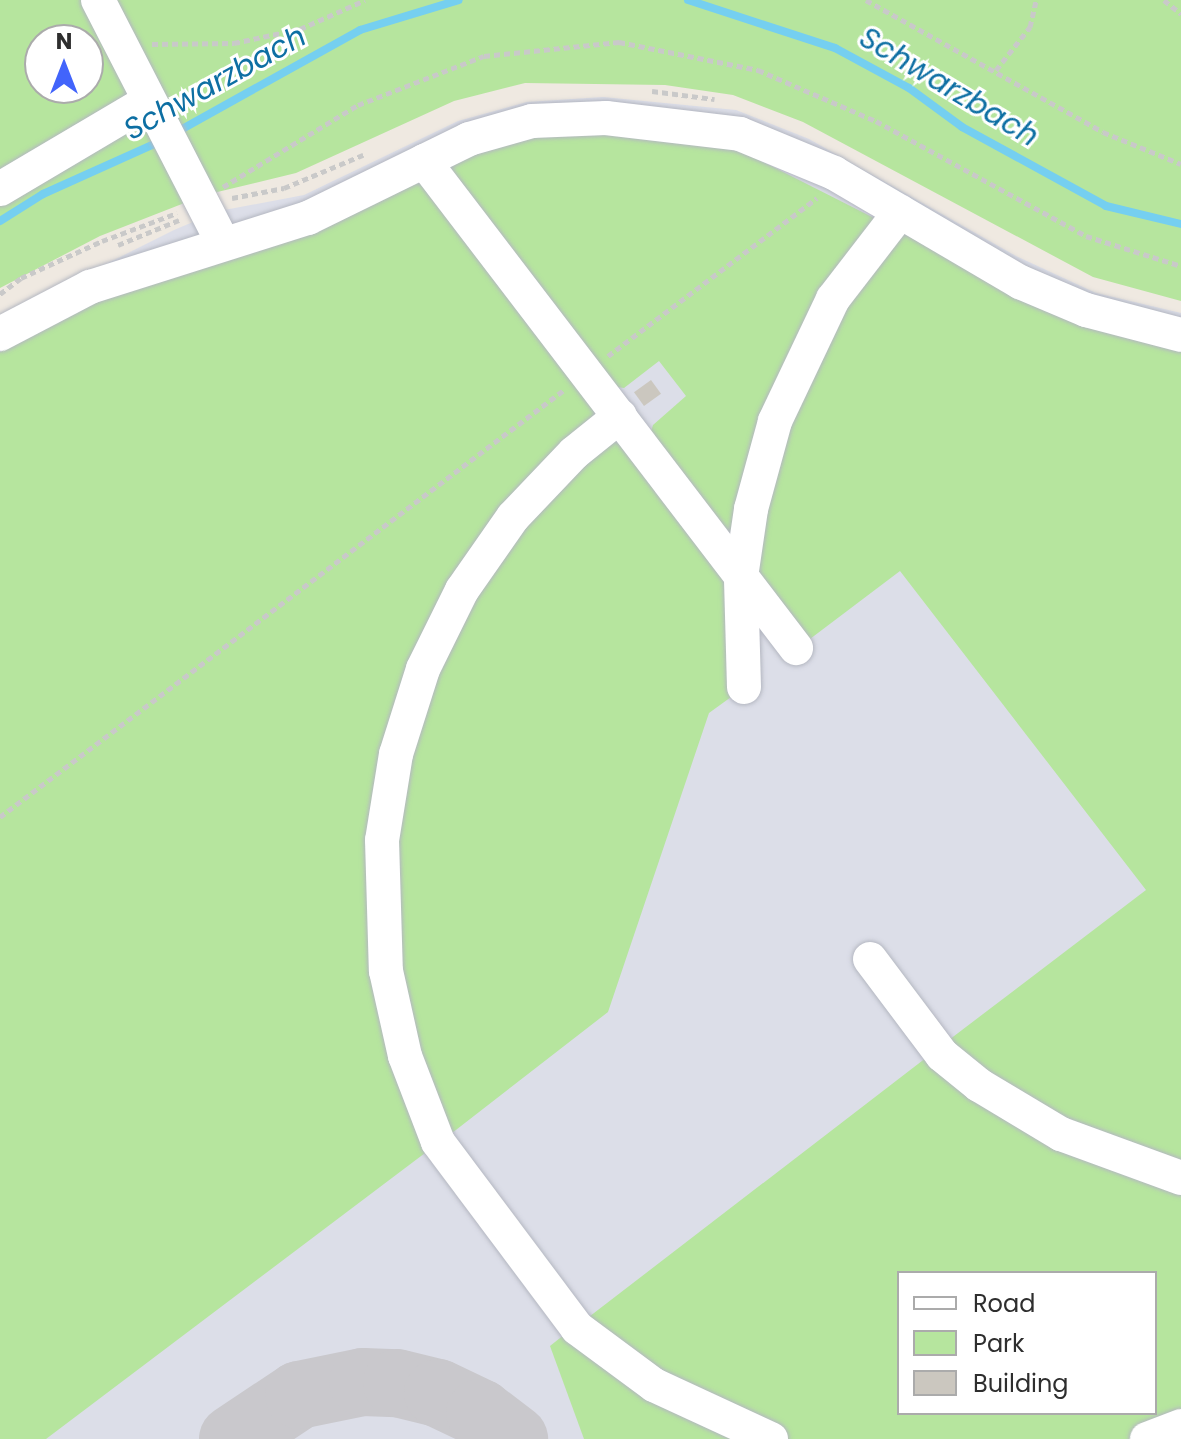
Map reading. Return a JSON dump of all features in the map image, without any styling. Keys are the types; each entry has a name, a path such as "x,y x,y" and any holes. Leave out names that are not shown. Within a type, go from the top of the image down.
{"lane":[{"path":"98,0 150,109 223,243"},
{"path":"0,189 150,109"},
{"path":"0,334 90,287 308,218 469,139 532,121 673,122 740,134 834,173 1020,282 1086,310 1181,335"},
{"path":"424,161 796,648"},
{"path":"744,687 741,577 761,464 791,379 833,299 900,212"},
{"path":"620,416 574,453 513,517 462,590 423,669 396,754 382,840 386,971 405,1056 438,1142 577,1328 654,1385 771,1439"},
{"path":"870,959 942,1055 979,1085 1061,1134 1181,1178"},
{"path":"1147,1439 1181,1426"}],"path":[{"path":"124,52 169,40 234,43 300,29 365,0"},
{"path":"866,0 1103,132 1181,164"},
{"path":"996,70 1030,27 1036,0"},
{"path":"1164,0 1181,14"},
{"path":"648,91 726,101"},
{"path":"0,294 21,278 195,194 284,188 379,148"},
{"path":"0,817 827,190"}],"shaded area":[{"path":"603,97 736,110 809,139 1016,256 1096,293 1181,313 1181,1439 0,1439 0,317 174,230 219,211 304,195 458,121 527,102"}],"green space":[{"path":"0,0 85,0 96,24 24,24 24,104 104,104 104,40 136,108 0,188"},
{"path":"108,0 1181,0 1181,301 1093,277 803,122 733,95 665,85 525,83 454,101 296,173 209,194"},
{"path":"138,109 187,202 100,236 0,288 0,190"},
{"path":"605,130 740,150 884,223 847,269 737,555 649,437 653,425 686,396 659,361 624,388 610,386 451,178 451,164 491,149 532,138"},
{"path":"413,181 433,188 606,420 480,551 377,834 433,1147 46,1439 0,1439 0,352 91,298"},
{"path":"894,228 981,277 1181,349 1181,1174 1142,1165 941,1046 1146,890 900,571 806,642 747,567 792,384"},
{"path":"614,430 735,586 738,692 709,713 608,1012 443,1140 391,982 396,772 486,558"},
{"path":"931,1054 1181,1183 1181,1421 1129,1439 784,1439 759,1431 581,1323"},
{"path":"570,1330 751,1439 584,1439 550,1346"}],"building":[{"path":"651,380 661,394 644,406 634,392"}],"waterway":[{"name":"Schwarzbach","path":"175,133 360,30 459,0"},
{"name":"Schwarzbach","path":"688,0 835,48 909,88 962,127 1106,206 1181,224"},
{"name":"Schwarzbach","path":"0,221 43,194 163,140"}],"taxiway":[{"path":"233,1439 299,1395 363,1382 397,1383 438,1393 480,1413 514,1439"}]}
